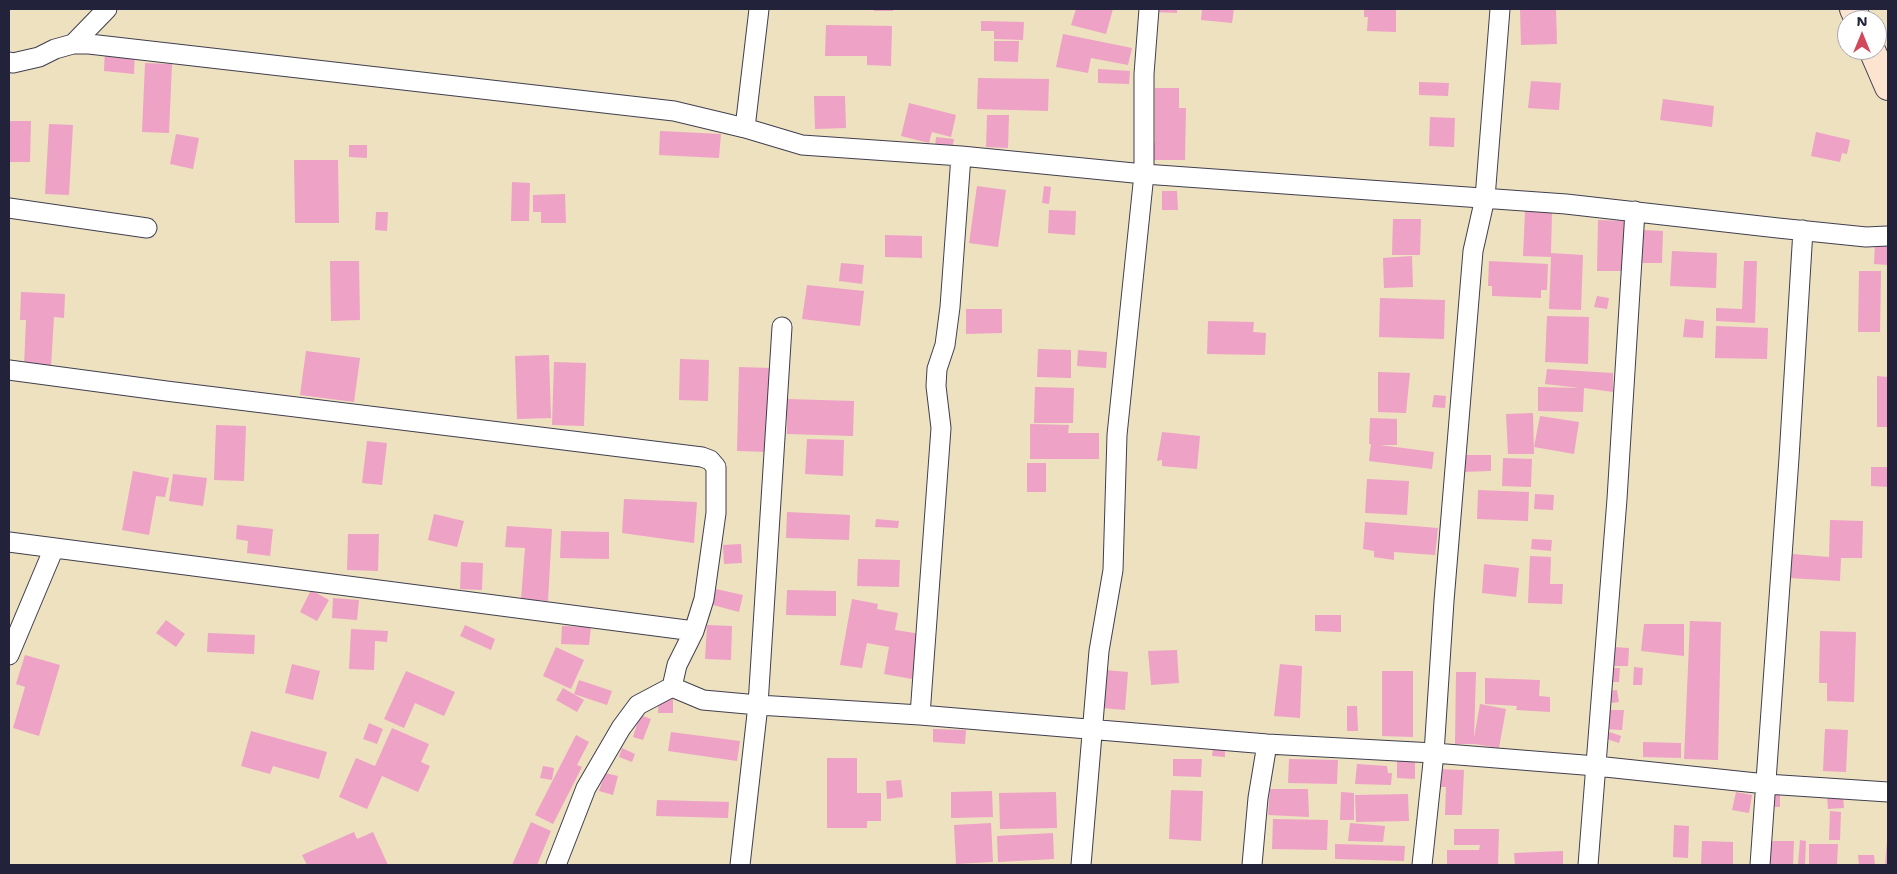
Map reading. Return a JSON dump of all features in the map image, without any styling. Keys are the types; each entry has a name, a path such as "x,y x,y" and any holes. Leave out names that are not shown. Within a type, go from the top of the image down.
{"street":[{"path":"73,44 107,9"},
{"path":"745,128 759,9"},
{"path":"1081,865 1094,729 1099,652 1113,570 1117,435 1144,174 1144,74 1148,9"},
{"path":"1422,865 1434,753 1444,592 1473,251 1485,198 1500,9"},
{"path":"10,64 39,57 55,49 73,44 89,44 674,111 745,128 802,145 961,156 1144,174 1566,204 1802,230 1866,236 1888,236"},
{"path":"920,715 941,428 936,369 945,344 950,307 961,156"},
{"path":"9,208 147,228"},
{"path":"1588,865 1617,499 1635,211"},
{"path":"1760,865 1802,230"},
{"path":"740,865 758,705 782,327"},
{"path":"9,370 702,457 710,460 716,467 716,513 704,599 694,631 677,665 672,687 638,705 621,728 586,788 556,865"},
{"path":"9,542 694,631"},
{"path":"9,655 54,548"},
{"path":"672,687 703,700 758,705 920,715 1267,744 1434,753 1596,766 1766,784 1888,792"},
{"path":"1252,865 1258,798 1267,744"}],"building":[{"path":"874,9 893,9 893,11 874,11"},
{"path":"1076,9 1113,9 1106,34 1071,25"},
{"path":"1153,9 1177,9 1177,13 1153,12"},
{"path":"1202,9 1234,9 1232,23 1201,20"},
{"path":"1364,9 1396,9 1396,32 1367,31 1368,17 1364,17"},
{"path":"1520,9 1556,9 1557,44 1521,45"},
{"path":"981,21 1024,22 1023,40 994,39 994,31 981,31"},
{"path":"826,25 892,26 891,66 867,65 867,56 825,56"},
{"path":"1063,34 1132,48 1128,65 1091,58 1088,73 1056,67"},
{"path":"994,41 1019,41 1018,62 994,61"},
{"path":"105,49 135,51 134,74 104,71"},
{"path":"145,63 172,64 169,133 142,132"},
{"path":"1098,69 1130,71 1129,84 1098,83"},
{"path":"978,78 1049,79 1048,111 977,109"},
{"path":"1531,81 1561,83 1559,110 1528,108"},
{"path":"1419,82 1449,83 1448,96 1419,95"},
{"path":"1155,88 1179,88 1179,108 1186,108 1185,160 1144,160 1144,143 1155,143"},
{"path":"814,96 845,96 846,128 815,129"},
{"path":"1663,99 1714,106 1712,127 1660,120"},
{"path":"909,103 956,115 951,137 932,132 929,143 901,136"},
{"path":"987,115 1009,115 1008,148 986,147"},
{"path":"1430,117 1455,118 1454,147 1429,146"},
{"path":"9,121 31,121 30,162 9,162"},
{"path":"49,124 73,125 69,195 45,194"},
{"path":"660,131 721,134 719,158 659,155"},
{"path":"1816,132 1850,140 1847,154 1842,153 1840,162 1811,156"},
{"path":"176,134 199,138 193,169 170,164"},
{"path":"936,137 954,139 952,149 935,147"},
{"path":"349,145 367,145 367,158 349,157"},
{"path":"294,160 338,160 339,223 295,223"},
{"path":"512,182 530,183 529,221 511,221"},
{"path":"977,186 1006,190 998,247 969,243"},
{"path":"1044,186 1051,187 1049,204 1042,203"},
{"path":"1162,191 1177,191 1178,210 1162,210"},
{"path":"565,194 566,223 541,223 541,212 533,212 533,195"},
{"path":"1049,210 1076,211 1075,235 1048,233"},
{"path":"1525,211 1552,212 1551,253 1583,255 1581,310 1549,309 1551,257 1523,256"},
{"path":"376,212 388,212 387,231 375,230"},
{"path":"1393,219 1421,219 1420,255 1392,255"},
{"path":"1598,220 1626,221 1625,271 1597,271"},
{"path":"1643,230 1663,231 1662,263 1642,263"},
{"path":"885,235 922,236 922,258 885,257"},
{"path":"1875,243 1888,244 1888,265 1874,264"},
{"path":"1672,251 1717,253 1716,288 1670,286"},
{"path":"1412,256 1413,287 1384,288 1383,258"},
{"path":"330,261 359,261 360,320 331,321"},
{"path":"1489,261 1548,264 1547,290 1541,290 1541,298 1492,296 1492,286 1488,286"},
{"path":"1744,261 1757,261 1755,323 1716,321 1716,308 1742,309"},
{"path":"841,263 864,265 862,284 839,281"},
{"path":"1859,271 1881,271 1880,332 1858,332"},
{"path":"807,285 864,291 860,326 802,319"},
{"path":"21,292 65,294 64,318 54,317 51,367 24,366 26,320 20,320"},
{"path":"1597,296 1609,298 1607,309 1594,307"},
{"path":"1380,298 1445,300 1444,339 1379,337"},
{"path":"966,309 1002,309 1002,333 966,334"},
{"path":"1547,316 1589,317 1588,364 1545,362"},
{"path":"1685,319 1704,321 1703,338 1683,337"},
{"path":"1208,321 1254,322 1253,332 1266,333 1265,355 1207,354"},
{"path":"1716,326 1768,328 1767,359 1715,358"},
{"path":"1038,349 1071,350 1071,378 1037,377"},
{"path":"1078,350 1107,352 1106,368 1077,366"},
{"path":"306,351 360,358 354,402 300,395"},
{"path":"549,355 551,418 517,419 515,356"},
{"path":"680,359 709,360 708,401 679,400"},
{"path":"554,362 586,363 584,426 552,425"},
{"path":"739,367 771,368 769,452 737,451"},
{"path":"1547,369 1613,373 1613,392 1584,388 1583,412 1538,411 1538,387 1580,388 1545,384"},
{"path":"1378,372 1410,373 1406,413 1378,412"},
{"path":"1877,376 1888,377 1888,427 1877,427"},
{"path":"1035,387 1074,388 1073,423 1034,423"},
{"path":"1434,395 1446,396 1445,408 1432,407"},
{"path":"787,399 854,401 853,436 787,434"},
{"path":"1533,413 1534,454 1508,454 1506,414"},
{"path":"1540,416 1579,422 1574,454 1534,447"},
{"path":"1370,418 1397,419 1397,445 1380,445 1434,452 1432,469 1369,461 1371,444 1369,444"},
{"path":"1030,424 1069,425 1068,433 1099,433 1099,459 1030,459"},
{"path":"216,425 246,426 244,481 214,480"},
{"path":"1162,432 1200,436 1197,469 1162,466 1162,460 1157,461"},
{"path":"807,439 844,440 843,476 805,474"},
{"path":"367,441 387,443 382,485 362,483"},
{"path":"1461,455 1491,455 1491,471 1461,472"},
{"path":"1503,458 1532,459 1531,487 1502,486"},
{"path":"1027,463 1046,463 1046,492 1027,492"},
{"path":"1871,467 1888,467 1888,487 1871,486"},
{"path":"133,471 169,478 165,497 156,496 149,535 122,530"},
{"path":"173,474 207,478 203,506 169,501"},
{"path":"1367,479 1409,481 1407,515 1365,513"},
{"path":"1478,490 1529,492 1528,521 1477,519"},
{"path":"1535,494 1554,495 1553,510 1534,509"},
{"path":"624,499 697,502 694,543 622,533"},
{"path":"787,512 850,515 849,540 786,538"},
{"path":"434,514 464,521 457,547 428,540"},
{"path":"876,519 899,521 898,528 875,527"},
{"path":"1830,520 1863,521 1862,558 1841,558 1840,581 1790,578 1792,554 1829,557"},
{"path":"1365,522 1438,528 1435,555 1394,552 1394,560 1374,557 1374,551 1363,549"},
{"path":"237,525 273,529 270,556 247,553 248,541 236,539"},
{"path":"507,526 552,529 548,601 521,599 525,548 505,547"},
{"path":"561,531 609,532 609,559 560,558"},
{"path":"348,534 379,534 378,571 347,570"},
{"path":"1532,539 1552,540 1551,551 1531,549"},
{"path":"741,544 742,563 724,564 723,545"},
{"path":"1530,556 1551,557 1550,584 1563,584 1562,604 1528,603"},
{"path":"858,559 900,560 899,587 857,586"},
{"path":"461,562 483,563 482,590 460,589"},
{"path":"1484,564 1519,568 1516,597 1482,593"},
{"path":"716,589 743,595 739,612 713,605"},
{"path":"311,590 329,600 317,621 300,612"},
{"path":"787,590 836,591 836,616 786,615"},
{"path":"333,598 359,600 357,620 332,618"},
{"path":"852,599 878,604 877,609 898,613 895,630 921,634 912,679 884,674 889,647 867,643 862,668 840,665"},
{"path":"1315,615 1341,615 1341,632 1315,631"},
{"path":"166,620 185,634 176,647 156,633"},
{"path":"1690,621 1721,622 1718,760 1684,759"},
{"path":"1644,624 1684,624 1684,656 1641,651"},
{"path":"465,625 495,639 491,650 460,636"},
{"path":"707,625 732,626 731,660 705,659"},
{"path":"562,626 591,627 589,645 561,644"},
{"path":"351,629 388,631 387,642 375,641 374,670 349,669"},
{"path":"1820,631 1856,632 1854,702 1827,701 1827,683 1819,683"},
{"path":"208,633 255,635 254,654 207,652"},
{"path":"556,647 584,660 571,689 543,676"},
{"path":"1613,647 1629,648 1628,666 1612,666"},
{"path":"1177,650 1179,683 1151,685 1148,651"},
{"path":"25,655 60,665 39,736 13,728 25,687 16,684"},
{"path":"292,664 320,671 313,700 285,693"},
{"path":"1280,664 1302,666 1300,718 1274,716"},
{"path":"1634,667 1643,668 1642,685 1633,685"},
{"path":"1611,668 1620,668 1619,682 1610,682"},
{"path":"1105,670 1128,672 1125,710 1102,708"},
{"path":"406,671 455,692 444,716 415,703 404,728 384,719"},
{"path":"1382,671 1413,671 1413,737 1382,736"},
{"path":"1456,672 1476,672 1474,738 1480,704 1506,709 1499,748 1474,744 1455,744"},
{"path":"1485,678 1540,680 1539,696 1550,697 1550,712 1516,710 1517,706 1485,704"},
{"path":"579,680 612,691 607,705 574,694"},
{"path":"563,688 584,700 577,712 556,700"},
{"path":"1617,690 1619,702 1610,703 1608,691"},
{"path":"659,694 673,694 673,713 658,713"},
{"path":"1347,706 1357,706 1358,731 1347,731"},
{"path":"1606,710 1624,710 1622,730 1605,729"},
{"path":"640,715 651,719 643,740 633,737"},
{"path":"369,723 383,729 377,744 363,739"},
{"path":"392,728 429,744 421,762 430,766 418,792 382,776 367,809 339,797 356,758 375,766"},
{"path":"933,729 966,730 965,744 933,742"},
{"path":"1825,729 1848,730 1846,772 1823,771"},
{"path":"251,731 327,752 319,779 273,766 270,774 241,766"},
{"path":"671,732 740,741 737,761 668,751"},
{"path":"1610,732 1621,736 1619,743 1607,739"},
{"path":"576,735 589,742 577,765 582,767 553,824 535,815"},
{"path":"1643,742 1681,743 1681,758 1643,757"},
{"path":"622,748 635,754 632,762 619,757"},
{"path":"1213,748 1225,749 1225,757 1212,756"},
{"path":"827,758 857,758 857,793 881,793 881,821 867,821 867,828 827,828"},
{"path":"1173,759 1202,759 1201,777 1173,776"},
{"path":"1289,759 1338,760 1337,784 1288,783"},
{"path":"1397,761 1415,761 1415,779 1397,778"},
{"path":"1357,764 1387,766 1388,773 1392,773 1391,785 1355,784"},
{"path":"543,766 554,768 552,780 540,778"},
{"path":"1436,769 1464,770 1462,815 1445,815 1446,787 1435,787"},
{"path":"605,773 618,776 613,795 599,791"},
{"path":"901,780 903,797 887,799 886,781"},
{"path":"1270,789 1308,789 1309,817 1268,815"},
{"path":"1171,790 1203,791 1201,841 1169,839"},
{"path":"992,791 993,817 951,818 951,792"},
{"path":"1056,792 1057,828 1000,829 999,793"},
{"path":"1341,792 1354,793 1354,820 1340,820"},
{"path":"1736,792 1752,795 1749,813 1732,810"},
{"path":"1408,794 1409,821 1356,822 1355,795"},
{"path":"1767,794 1780,794 1780,807 1767,807"},
{"path":"1843,795 1844,808 1828,809 1827,796"},
{"path":"657,800 729,802 728,818 656,816"},
{"path":"1830,811 1841,812 1840,840 1829,840"},
{"path":"1273,819 1328,820 1327,850 1272,849"},
{"path":"531,822 551,831 537,865 512,865"},
{"path":"991,823 993,862 956,864 954,825"},
{"path":"1350,823 1385,826 1383,842 1348,841"},
{"path":"1674,825 1689,826 1688,858 1673,857"},
{"path":"1454,829 1499,829 1498,865 1447,865 1447,850 1479,850 1480,845 1454,845"},
{"path":"354,832 357,839 373,832 388,865 307,865 302,855"},
{"path":"1053,833 1054,859 998,862 997,836"},
{"path":"1800,840 1806,841 1805,865 1798,865"},
{"path":"1702,841 1733,842 1733,865 1701,865"},
{"path":"1765,841 1794,841 1793,865 1764,865"},
{"path":"1887,841 1888,865 1885,865"},
{"path":"1335,844 1405,846 1404,861 1335,859"},
{"path":"1809,844 1838,844 1837,865 1809,865"},
{"path":"1563,851 1563,865 1515,865 1514,853"},
{"path":"1858,855 1874,855 1875,865 1859,865"}]}
